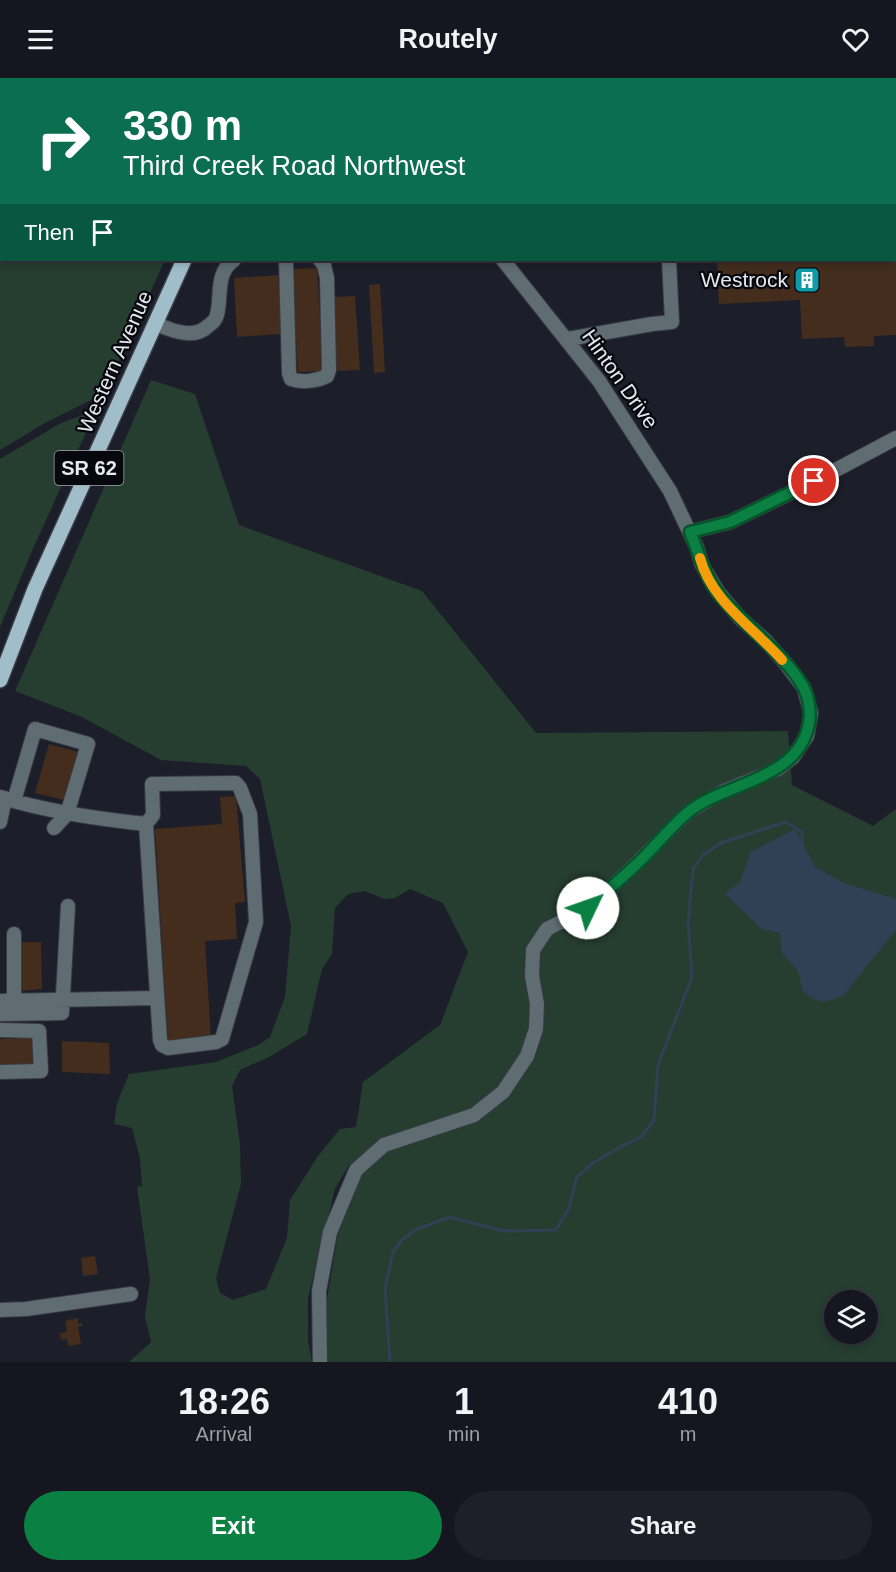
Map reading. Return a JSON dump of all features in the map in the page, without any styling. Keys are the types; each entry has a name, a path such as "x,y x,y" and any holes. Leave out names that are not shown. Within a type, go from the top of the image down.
{"main road":[{"name":"Western Avenue","path":"0,680 35,589 184,261"}],"street":[{"path":"155,323 170,330 188,333 205,329 216,318 222,272 233,261"},
{"path":"286,261 290,373 291,379 298,381 322,379 327,376 329,370 327,278 321,261"},
{"name":"Hinton Drive","path":"320,1362 319,1291 330,1232 356,1170 384,1145 474,1114 503,1092 527,1056 536,1029 537,1004 532,976 533,950 547,929 588,908 688,812 724,791 778,769 793,757 807,736 811,713 804,688 766,641 740,618 718,592 702,565 690,532 664,481 599,381 568,339 504,261"},
{"path":"568,339 672,322 669,261"},
{"path":"690,532 730,522 896,438"},
{"path":"0,822 6,799 35,729 88,744 67,814 54,828"},
{"path":"236,783 250,814 256,922 222,1039 216,1042 168,1048 162,1045 160,1040 146,824 153,814 152,784 236,783"},
{"path":"6,799 93,819 146,824"},
{"path":"7,1007 62,1013 68,906"},
{"path":"0,1072 40,1071 39,1031 7,1030 14,934"},
{"path":"62,1000 157,998"},
{"path":"0,1310 26,1309 131,1293"}],"green space":[{"path":"0,261 165,261 98,407 88,408 93,401 91,400 45,423 0,450"},
{"path":"151,380 195,394 239,525 422,591 536,733 788,731 792,785 873,826 896,809 896,1362 320,1362 318,1352 350,1163 335,1189 308,1298 308,1340 312,1362 129,1362 151,1342 145,1316 150,1279 137,1187 142,1186 140,1158 132,1128 114,1124 117,1103 129,1074 216,1062 258,1045 270,1037 285,997 291,926 260,779 246,766 161,760 82,717 15,691","holes":["410,889 443,903 468,952 440,1025 363,1082 356,1127 340,1129 318,1156 290,1200 287,1238 266,1289 233,1300 220,1293 216,1278 241,1184 240,1144 232,1086 240,1070 269,1057 307,1034 322,969 332,954 335,908 348,894 365,891 384,899 395,898"]},
{"path":"89,414 93,417 0,627 0,459 61,423"}],"water":[{"path":"795,829 815,867 844,883 896,899 896,930 843,996 824,1002 813,999 803,991 798,971 782,953 780,933 762,929 725,894 740,882 751,852"}],"building":[{"name":"Westrock","path":"717,261 896,261 896,335 874,336 874,346 845,347 844,337 802,339 800,300 719,304"},
{"path":"317,268 323,371 298,372 292,269"},
{"path":"278,275 282,334 237,337 234,278"},
{"path":"380,284 385,372 374,373 369,285"},
{"path":"355,296 360,370 337,371 333,297"},
{"path":"49,744 82,753 68,801 35,793"},
{"path":"236,796 245,902 235,903 237,939 205,941 211,1039 168,1042 155,829 222,824 220,797"},
{"path":"21,942 41,942 42,989 20,991"},
{"path":"35,1037 35,1067 0,1068 0,1039"},
{"path":"62,1041 109,1043 110,1074 62,1072"},
{"path":"95,1256 98,1274 83,1276 81,1258"},
{"path":"78,1318 78,1324 82,1323 82,1326 78,1327 81,1344 68,1346 67,1339 61,1340 60,1333 67,1332 65,1321"}],"waterway":[{"path":"390,1362 385,1288 393,1252 403,1239 417,1229 450,1217 504,1231 556,1230 569,1208 577,1177 593,1163 641,1137 654,1120 658,1065 692,977 688,923 693,869 703,855 721,843 785,822 802,832 802,845"}],"slow traffic":[{"path":"700,558 718,592 782,660"}],"place":[{"name":"Westrock","path":"807,280"}],"route":[{"path":"588,908 688,812 724,791 778,769 793,757 807,736 811,713 804,688 766,641 740,618 718,592 702,565 690,532 730,522 814,481"}]}
